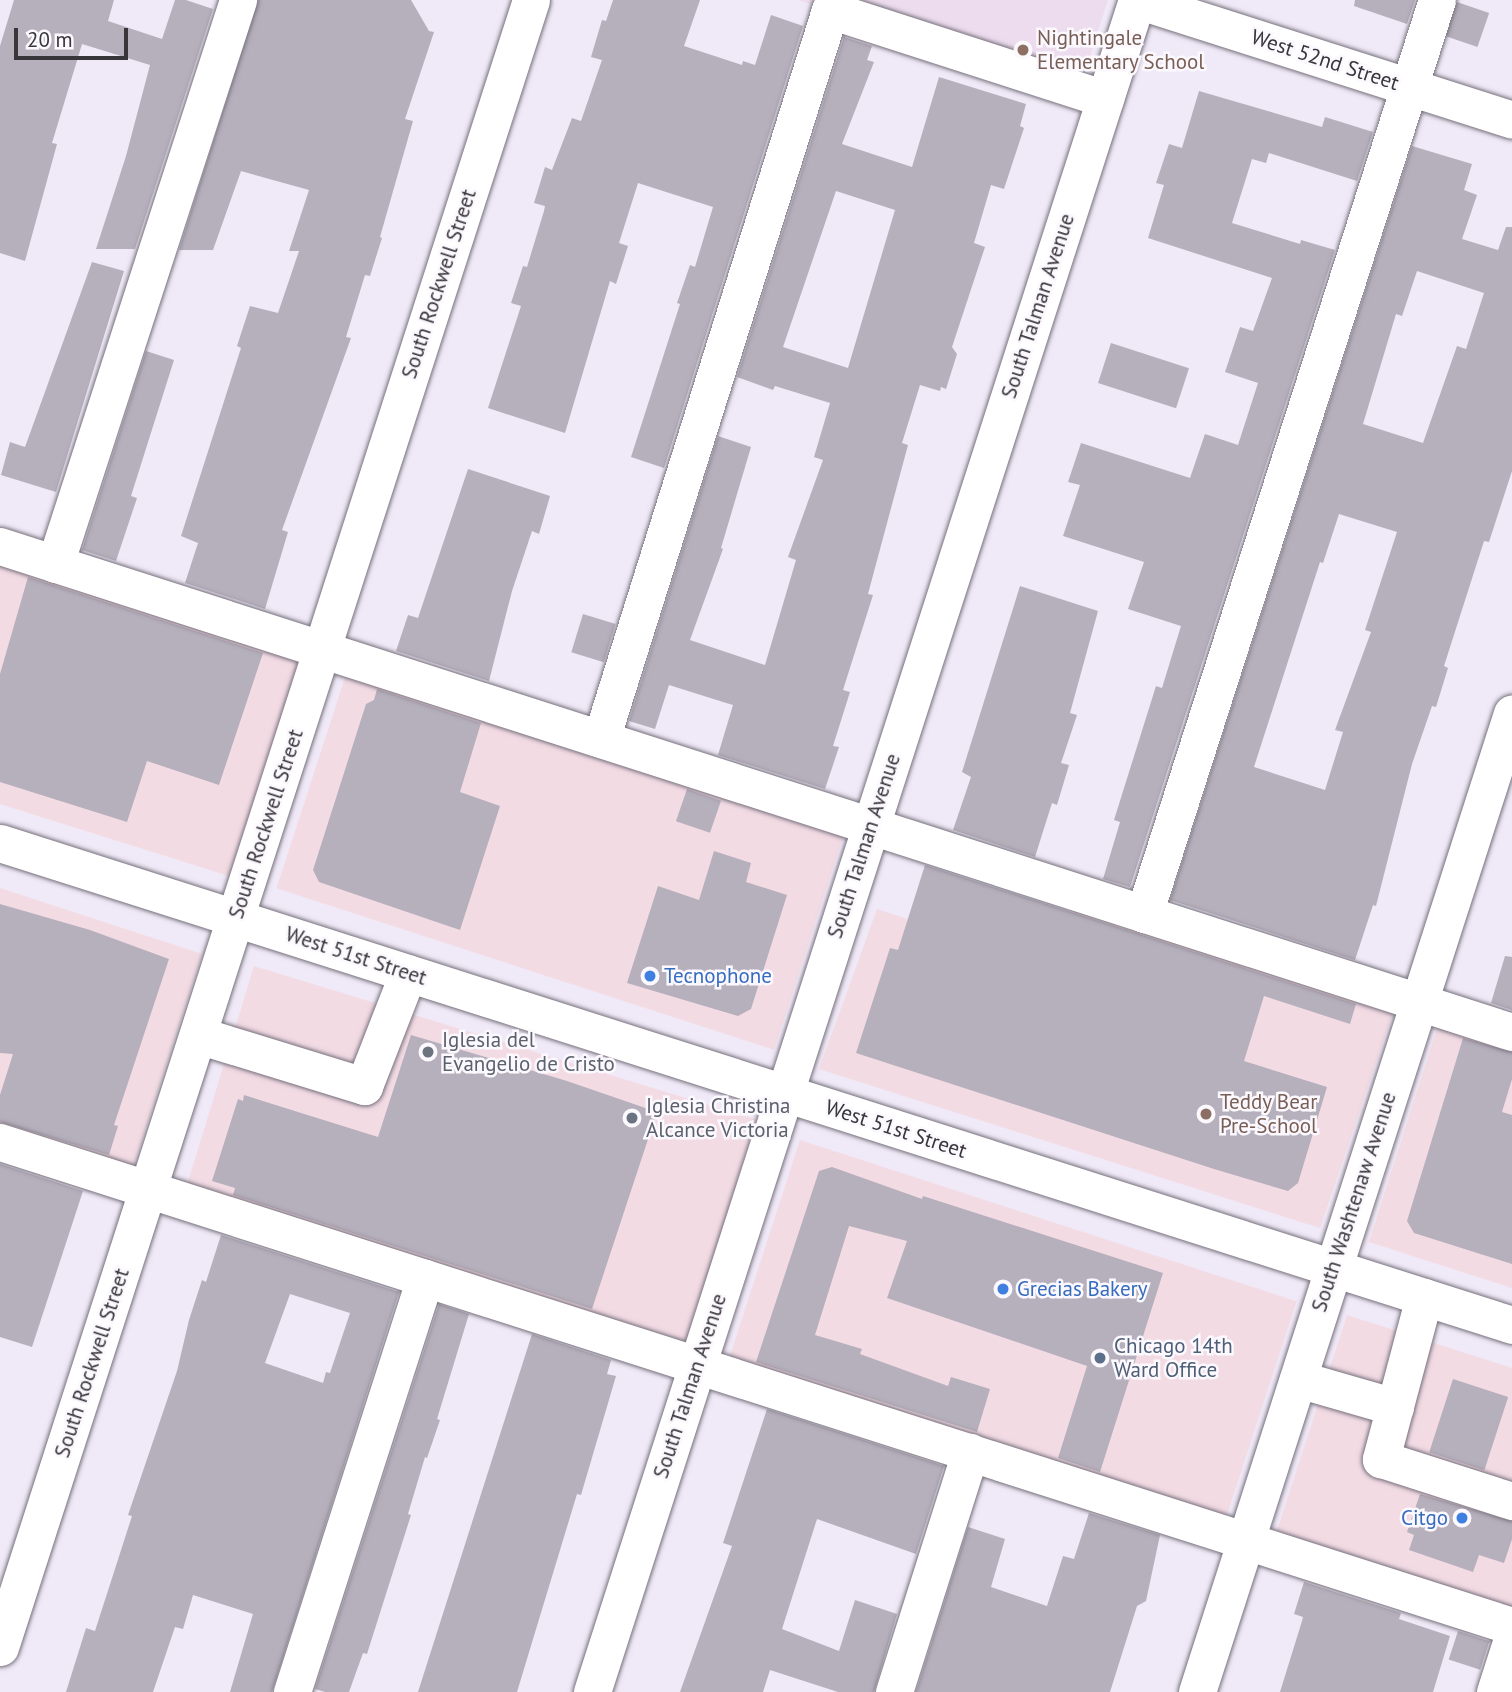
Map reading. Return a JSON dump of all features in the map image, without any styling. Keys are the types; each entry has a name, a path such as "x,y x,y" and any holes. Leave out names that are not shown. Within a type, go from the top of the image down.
{"street":[{"path":"55,564 238,0"},
{"name":"South Rockwell Street","path":"0,1647 531,0"},
{"name":"West 52nd Street","path":"1137,0 1512,120"},
{"name":"South Talman Avenue","path":"592,1692 1137,0"},
{"path":"1144,914 1437,0"},
{"path":"601,739 830,10 1105,99"},
{"path":"0,546 1512,1032"},
{"name":"South Washtenaw Avenue","path":"1197,1692 1512,713"},
{"name":"West 51st Street","path":"0,843 1512,1325"},
{"path":"198,1035 365,1086 408,973"},
{"path":"0,1142 1512,1626"},
{"path":"292,1692 425,1278"},
{"path":"1424,1297 1381,1459 1512,1501"},
{"path":"1298,1379 1395,1407"},
{"path":"894,1692 970,1452"},
{"path":"1495,1692 1512,1639"}],"shaded area":[{"name":"Nightingale Elementary School","path":"798,0 1108,0 1079,90"},
{"path":"0,546 305,644 229,876 0,804"},
{"path":"351,659 848,821 774,1050 277,888"},
{"path":"0,888 202,954 128,1183 0,1142"},
{"path":"1080,893 1399,995 1320,1228 819,1069 877,909 1058,968"},
{"path":"254,966 756,1119 684,1354 182,1200"},
{"path":"1443,1010 1512,1032 1512,1288 1369,1242"},
{"path":"800,1140 1296,1301 1221,1534 724,1373"},
{"path":"1347,1315 1512,1368 1512,1626 1271,1549"}],"building":[{"path":"14,0 114,0 108,21 162,39 175,0 186,0 213,9 135,249 96,249 126,156 150,65 82,44 52,143 57,144 25,261 0,253 0,46"},
{"path":"258,0 411,0 429,31 434,32 405,119 413,121 380,237 382,238 370,276 365,275 346,337 351,338 282,530 288,532 265,609 185,583 198,543 181,536 241,348 237,346 250,306 278,313 299,251 289,251 309,190 241,171 213,250 179,250"},
{"path":"613,0 700,0 684,46 742,65 743,61 755,65 771,15 803,26 664,468 631,457 680,304 677,303 690,265 695,267 713,207 638,183 619,243 628,246 616,284 610,281 565,433 488,408 521,306 511,303 523,266 527,267 544,211 545,206 534,203 545,167 552,170 572,118 581,121 602,60 591,57 602,20 606,21"},
{"path":"1355,0 1415,0 1407,24 1354,6"},
{"path":"1457,2 1489,13 1477,47 1445,36"},
{"path":"844,37 872,46 867,60 874,62 842,144 912,167 939,77 1026,104 1020,126 1024,128 1004,189 991,185 974,243 985,247 952,347 957,354 946,389 941,387 940,391 920,385 902,443 908,445 868,594 873,595 843,690 850,692 833,746 839,747 825,789 718,755 733,705 669,685 655,729 629,721 718,436 751,447 721,548 723,549 690,640 765,665 796,560 788,557 823,460 814,457 830,403 775,386 773,390 737,377","holes":["836,191 895,210 848,368 783,347"]},
{"path":"1199,91 1322,127 1325,117 1373,132 1357,181 1269,153 1266,163 1252,159 1232,223 1300,244 1301,240 1335,250 1130,887 1103,879 1120,822 1114,820 1156,686 1162,688 1181,626 1128,609 1144,562 1063,536 1080,485 1068,482 1081,443 1190,478 1205,434 1238,445 1258,383 1225,372 1240,327 1253,331 1272,278 1148,238 1164,185 1156,183 1169,144 1182,148"},
{"path":"1412,146 1472,164 1464,190 1477,195 1462,239 1498,250 1506,227 1512,227 1512,471 1489,542 1484,541 1444,666 1448,668 1436,707 1432,706 1412,764 1376,906 1373,905 1355,960 1170,900","holes":["1417,271 1484,293 1466,349 1457,346 1423,443 1363,424 1396,314 1402,316","1339,514 1397,532 1365,630 1371,632 1335,730 1343,732 1325,790 1254,767 1320,562 1323,563"]},
{"path":"92,262 124,271 56,492 1,475 10,442 25,447"},
{"path":"1111,343 1189,368 1176,408 1098,383"},
{"path":"146,351 174,360 131,496 137,498 116,561 82,550"},
{"path":"468,469 550,496 539,534 532,531 512,591 489,681 396,651 408,615 418,618"},
{"path":"28,577 263,653 219,785 147,761 127,822 0,782 0,674"},
{"path":"1020,586 1098,611 1070,713 1077,715 1061,763 1069,765 1057,805 1052,803 1035,857 953,830 971,777 962,772"},
{"path":"583,614 616,624 604,662 571,652"},
{"path":"377,689 481,723 460,792 500,806 460,930 319,882 313,870 366,704 374,700"},
{"path":"687,789 721,801 710,833 676,821"},
{"path":"714,851 751,863 746,882 787,895 751,1009 738,1016 627,983 658,886 699,900"},
{"path":"925,865 1356,1004 1350,1024 1264,996 1244,1061 1327,1087 1298,1183 1288,1191 856,1053 890,948 898,950"},
{"path":"0,904 90,930 169,959 114,1125 118,1126 109,1155 0,1122 0,1095 13,1054 0,1053"},
{"path":"1505,956 1512,957 1512,1010 1491,1003"},
{"path":"411,1035 567,1081 657,1112 592,1309 233,1195 235,1188 212,1181 238,1099 243,1101 244,1095 378,1137"},
{"path":"1463,1038 1512,1052 1512,1079 1502,1112 1512,1115 1512,1264 1414,1233 1407,1221"},
{"path":"0,1164 83,1191 32,1347 0,1337"},
{"path":"832,1167 922,1199 923,1196 1163,1273 1100,1472 1058,1458 1087,1366 887,1298 907,1241 849,1226 815,1335 862,1349 860,1354 948,1386 951,1377 990,1389 977,1432 756,1362 819,1171"},
{"path":"221,1235 399,1292 272,1692 230,1692 253,1614 193,1595 183,1629 175,1627 153,1692 66,1692 86,1628 95,1631 132,1516 128,1515 177,1371 189,1320 202,1280 206,1282","holes":["290,1294 350,1313 330,1373 326,1372 323,1383 265,1363"]},
{"path":"439,1304 469,1314 437,1419 440,1420 427,1458 425,1457 408,1514 411,1515 367,1654 363,1653 349,1692 325,1692 315,1689"},
{"path":"532,1334 611,1360 607,1374 616,1376 581,1495 577,1494 517,1692 418,1692"},
{"name":"Citgo","path":"1453,1379 1508,1397 1484,1470 1429,1452"},
{"path":"767,1409 944,1466 916,1554 817,1519 782,1629 839,1651 855,1600 897,1614 874,1692 838,1692 770,1670 763,1692 680,1692 732,1546 723,1543"},
{"name":"Citgo","path":"1420,1494 1512,1521 1512,1539 1504,1563 1479,1555 1473,1572 1409,1550 1414,1535 1407,1532"},
{"path":"1089,1513 1160,1535 1146,1601 1137,1606 1110,1692 916,1692 968,1527 1005,1539 991,1587 1047,1606 1063,1556 1074,1559"},
{"path":"1304,1582 1401,1613 1399,1619 1450,1636 1433,1692 1280,1692 1303,1617 1294,1614"},
{"path":"1458,1631 1489,1641 1480,1670 1449,1660"}],"place":[{"name":"Nightingale Elementary School","path":"1023,50"},
{"name":"Tecnophone","path":"650,976"},
{"name":"Iglesia del Evangelio de Cristo","path":"428,1052"},
{"name":"Teddy Bear Pre-School","path":"1206,1114"},
{"name":"Iglesia Christina Alcance Victoria","path":"632,1118"},
{"name":"Grecias Bakery","path":"1003,1289"},
{"name":"Chicago 14th Ward Office","path":"1100,1358"},
{"name":"Citgo","path":"1462,1518"}]}
